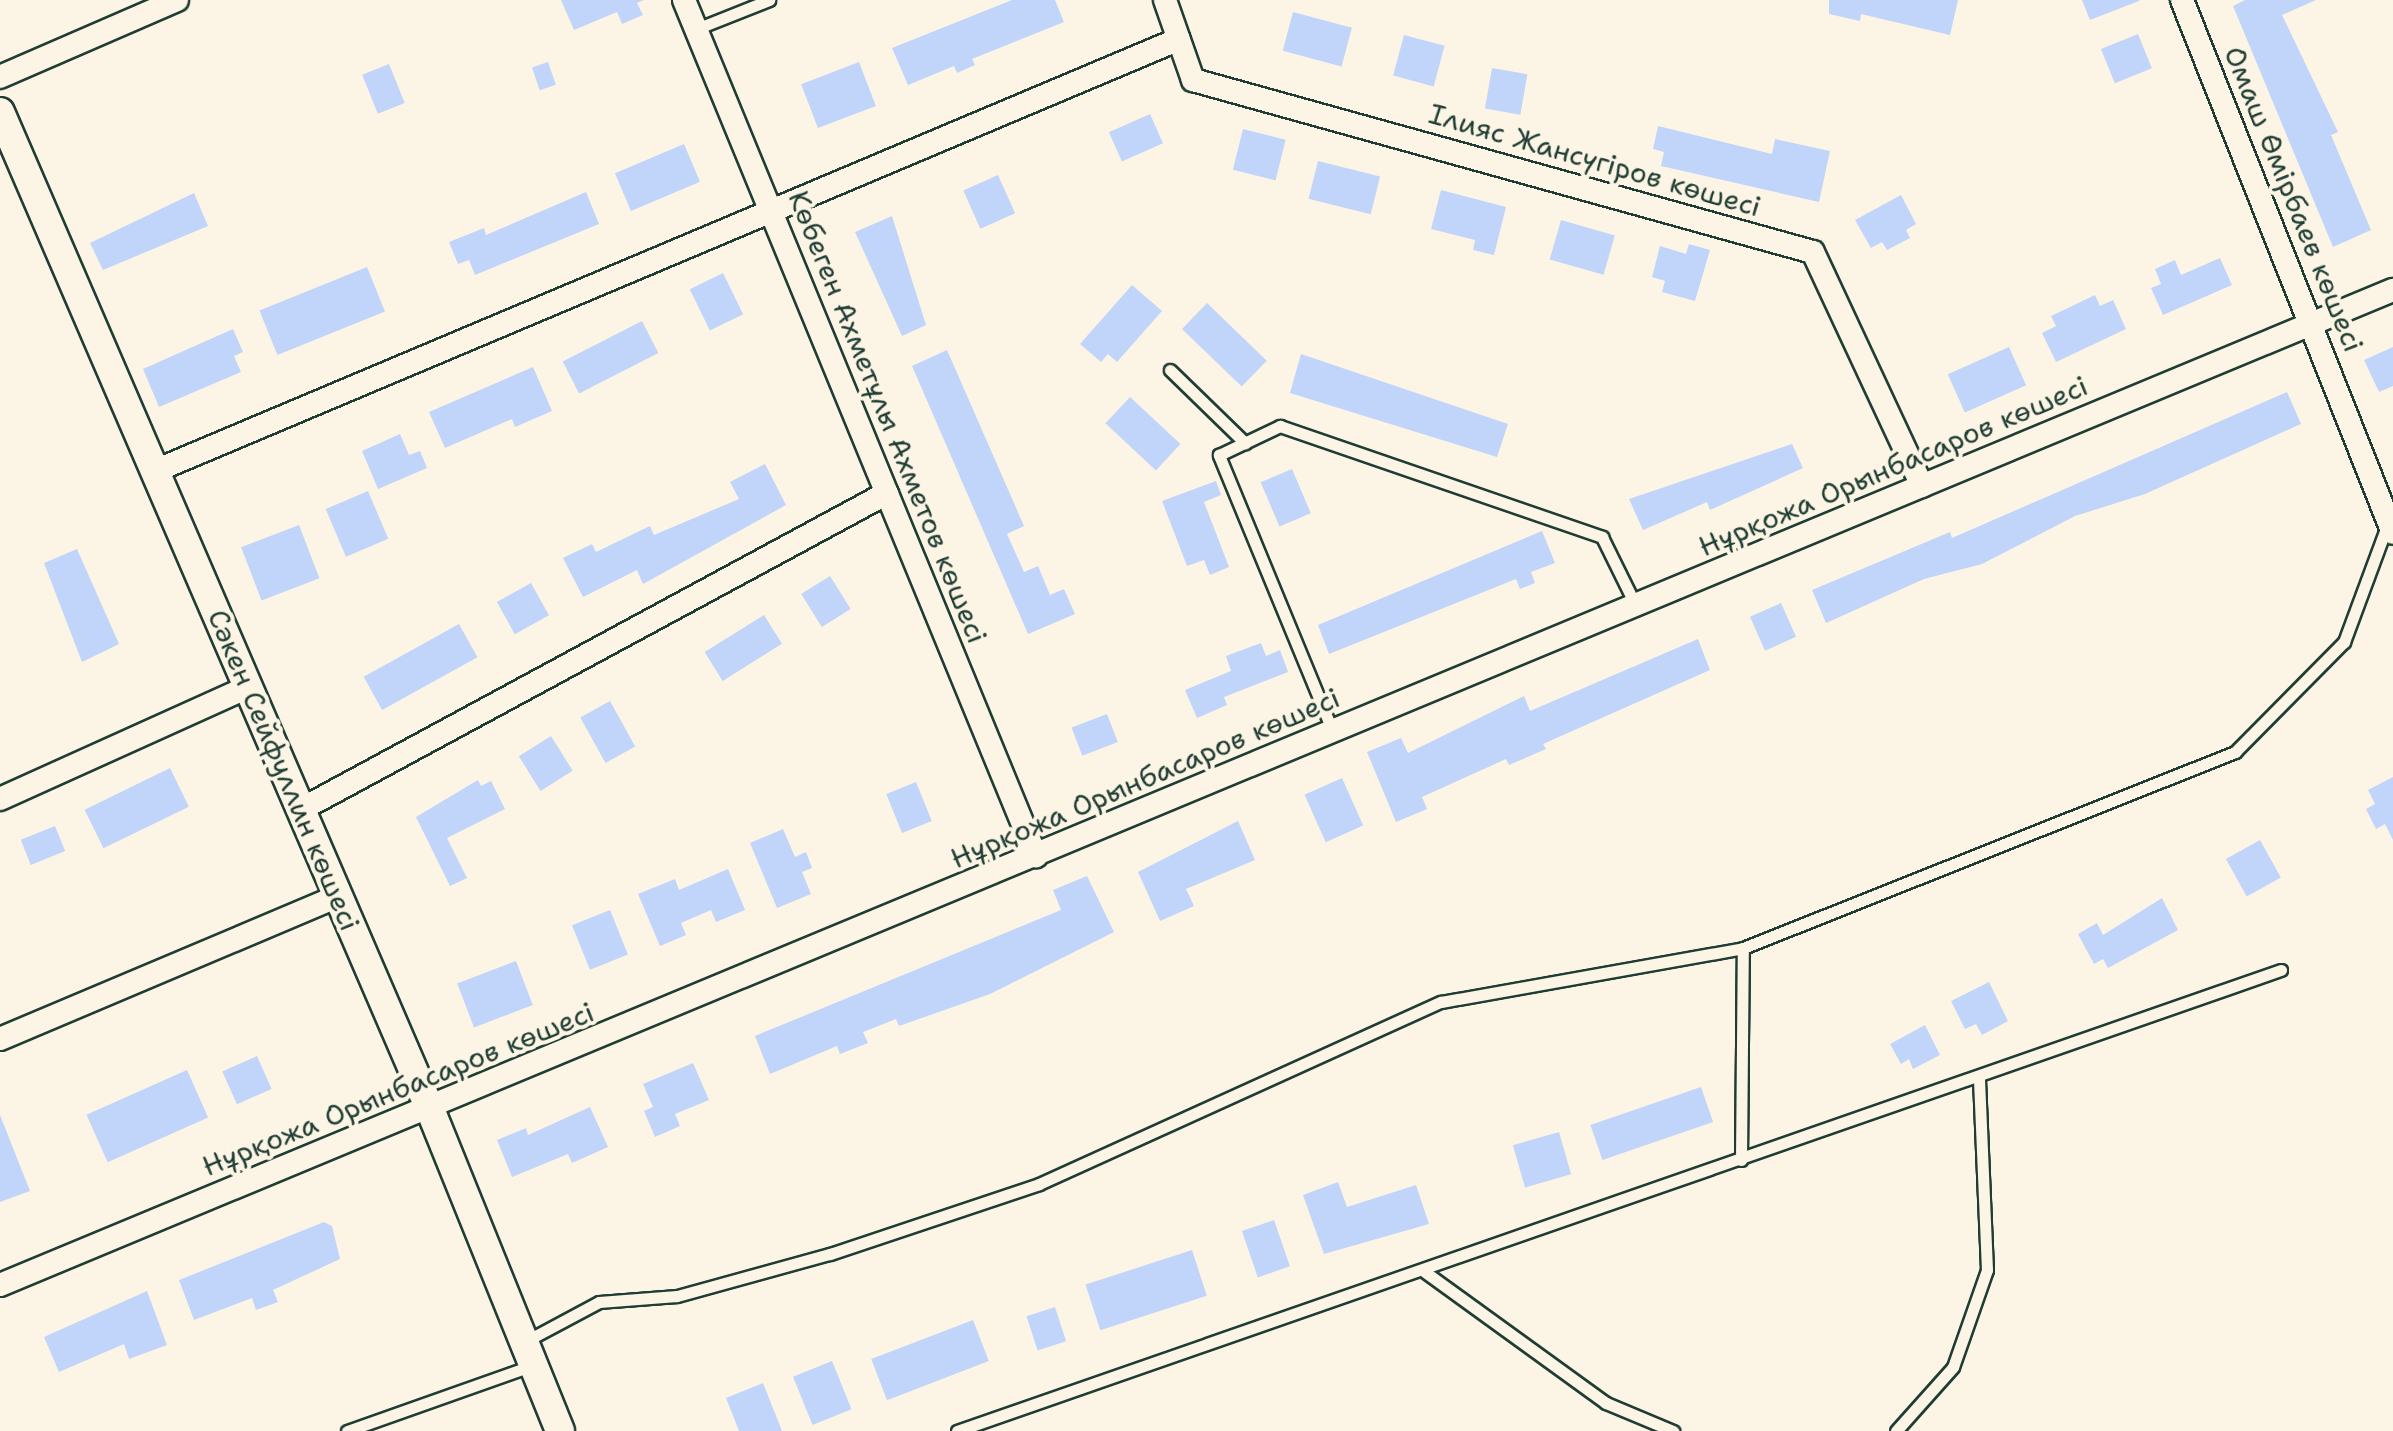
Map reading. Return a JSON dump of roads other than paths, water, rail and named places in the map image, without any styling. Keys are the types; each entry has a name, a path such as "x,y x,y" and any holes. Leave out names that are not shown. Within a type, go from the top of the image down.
{"street":[{"path":"0,77 177,0"},
{"name":"Көбеген Ахметұлы Ахметов көшесі","path":"684,0 1036,856"},
{"name":"Ілияс Жансүгіров көшесі","path":"1165,0 1194,80 1813,252 1922,486"},
{"name":"Омаш Өмірбаев көшесі","path":"2182,0 2391,527"},
{"path":"155,471 1179,39"},
{"name":"Сәкен Сейфуллин көшесі","path":"0,112 430,1110 560,1431"},
{"name":"Нұрқожа Орынбасаров көшесі","path":"0,1285 430,1110 2393,290"},
{"path":"300,810 887,493"},
{"path":"0,799 248,687"},
{"path":"0,1039 338,896"}],"lane":[{"path":"696,28 768,0"},
{"path":"1170,370 1245,443"},
{"path":"1334,732 1219,455 1280,426 1602,536 1636,606"},
{"path":"346,1431 530,1353 598,1302 696,1290 830,1254 1039,1184 1442,1002 1742,948 2235,752 2344,642 2391,527"},
{"path":"1742,948 1742,1160"},
{"path":"957,1431 1425,1272 2281,970"},
{"path":"1896,1431 1953,1366 1987,1270 1980,1076"},
{"path":"1425,1272 1606,1403 1673,1431"}]}
